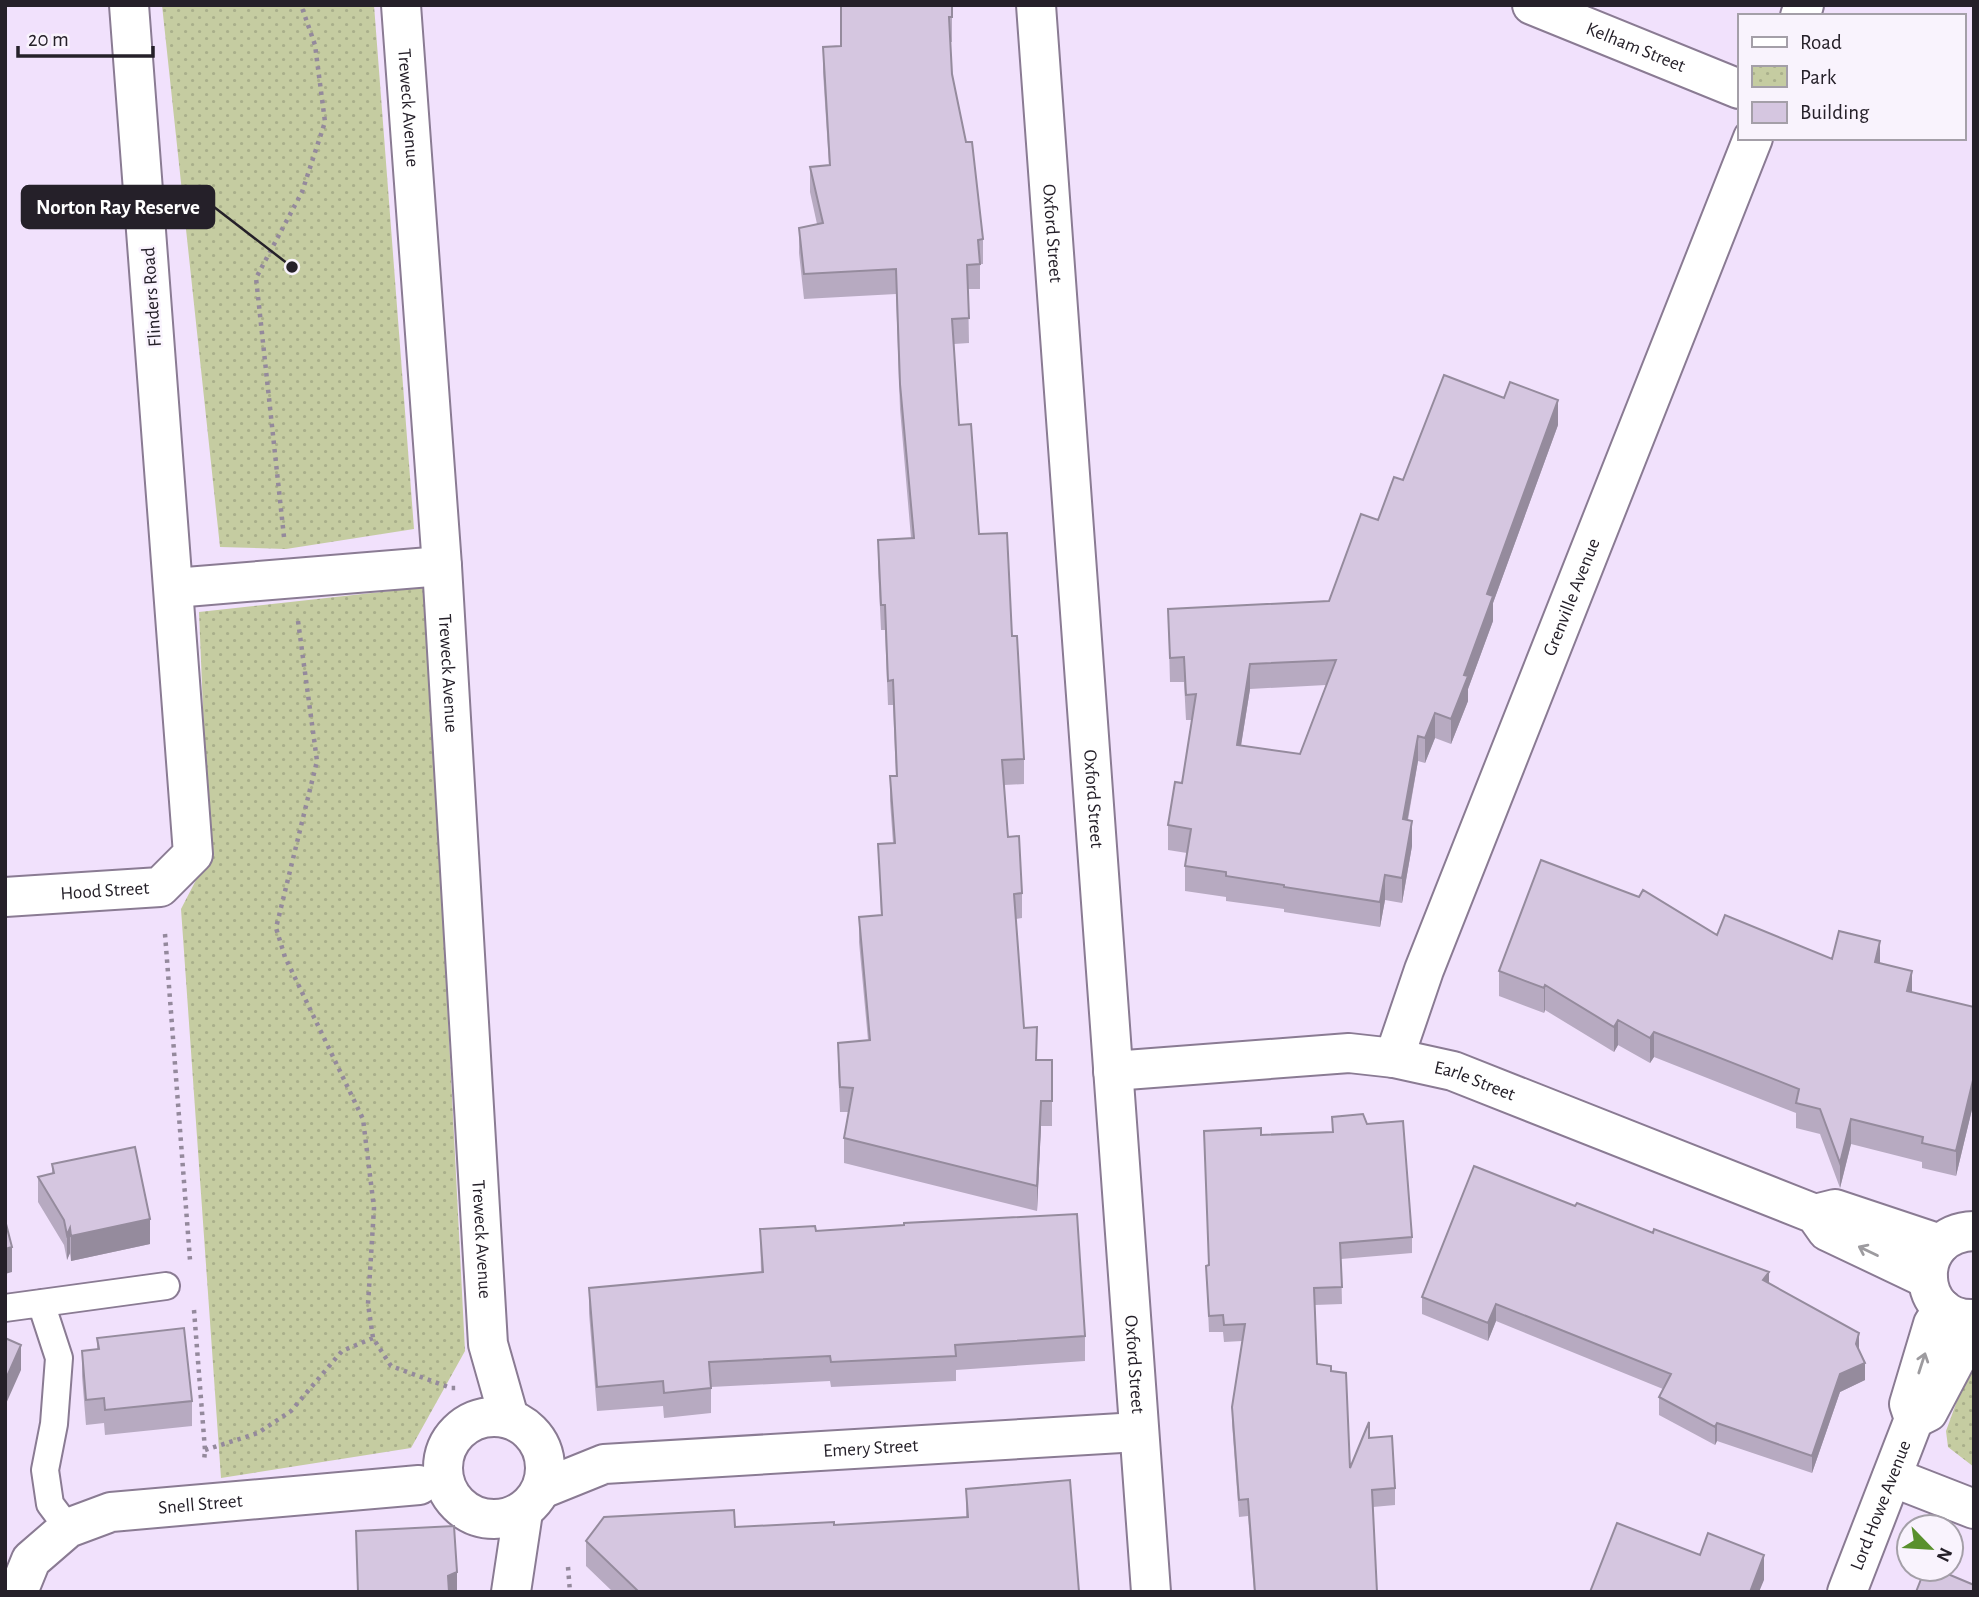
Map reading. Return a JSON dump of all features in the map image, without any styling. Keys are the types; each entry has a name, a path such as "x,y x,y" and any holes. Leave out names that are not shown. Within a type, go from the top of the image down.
{"street":[{"name":"Flinders Road","path":"129,5 192,855"},
{"name":"Treweck Avenue","path":"401,5 442,566 488,1344 509,1418"},
{"name":"Oxford Street","path":"1036,5 1151,1592"},
{"name":"Kelham Street","path":"1532,5 1738,89"},
{"name":"Grenville Avenue","path":"1394,1058 1424,970 1752,140"},
{"path":"174,588 442,566"},
{"name":"Hood Street","path":"5,897 159,887 192,855"},
{"name":"Earle Street","path":"1113,1071 1349,1053 1394,1058 1453,1071 1815,1214 1827,1231 1955,1308"},
{"name":"Earle Street","path":"1815,1214 1835,1209 1963,1231"},
{"name":"Lord Howe Avenue","path":"1847,1592 1914,1419 1928,1412 1955,1308 1930,1260 1963,1231"},
{"name":"Treweck Avenue","path":"467,1424 488,1344"},
{"path":"511,1590 532,1500 546,1464 539,1442 525,1427 509,1418 487,1416 467,1424 451,1439 443,1459 443,1480 450,1497 465,1512 481,1519 503,1520 532,1500"},
{"name":"Emery Street","path":"539,1442 604,1464 1138,1432"},
{"name":"Emery Street","path":"532,1500 604,1464"},
{"path":"1892,1477 1974,1509"},
{"name":"Snell Street","path":"18,1592 31,1560 68,1528 111,1512 419,1485"},
{"path":"481,1519 511,1590"}],"lane":[{"path":"5,1308 166,1286"},
{"path":"41,1303 59,1358 54,1424 45,1470 50,1504 68,1528"}],"path":[{"path":"301,5 315,45 325,122 302,192 257,278 285,549 317,761 276,928 285,957 363,1119 374,1208 368,1304 373,1338 391,1366 451,1388 477,1387"},
{"path":"165,934 191,1268"},
{"path":"193,1296 204,1463"},
{"path":"205,1450 258,1433 291,1412 342,1351 373,1338"},
{"path":"568,1567 570,1592"}],"green space":[{"path":"162,5 374,5 414,529 286,549 220,547"},
{"path":"426,587 465,1351 411,1448 221,1478 181,909 209,855 199,612"},
{"path":"1974,1364 1974,1467 1948,1447 1946,1431 1969,1368"}],"building":[{"path":"841,5 952,5 952,17 949,17 952,74 966,142 972,142 983,239 978,240 980,264 967,265 969,318 952,319 959,425 971,424 979,534 1007,533 1012,636 1017,636 1024,759 1002,760 1008,837 1019,836 1022,893 1014,894 1024,1028 1037,1027 1036,1060 1052,1060 1052,1101 1041,1101 1037,1186 844,1138 853,1088 840,1087 838,1043 870,1040 859,917 882,915 878,844 895,843 890,776 897,776 893,680 888,681 885,605 881,605 878,540 914,538 900,384 896,269 804,274 799,228 823,223 810,167 830,165 823,47 841,46"},
{"path":"1444,375 1504,398 1510,382 1558,400 1487,594 1493,596 1464,675 1468,676 1451,719 1435,713 1425,738 1418,736 1403,819 1412,821 1402,878 1385,875 1380,902 1284,887 1226,876 1226,872 1185,866 1191,829 1168,825 1175,782 1182,783 1196,694 1186,695 1184,657 1170,658 1168,609 1329,601 1361,514 1378,520 1394,477 1403,480","holes":["1336,660 1300,754 1237,745 1250,664"]},
{"path":"1541,860 1639,897 1643,890 1717,935 1725,915 1832,959 1839,931 1880,941 1875,962 1912,971 1907,991 1974,1007 1974,1076 1956,1151 1922,1143 1923,1137 1851,1119 1840,1163 1820,1109 1796,1103 1799,1089 1654,1032 1650,1038 1618,1020 1614,1027 1545,985 1544,988 1499,971"},
{"path":"1363,1114 1367,1124 1403,1121 1412,1237 1340,1243 1342,1287 1314,1288 1317,1364 1331,1366 1331,1371 1346,1373 1350,1468 1369,1422 1369,1438 1392,1436 1395,1488 1372,1490 1377,1592 1255,1592 1248,1499 1239,1500 1232,1407 1245,1324 1224,1325 1223,1315 1209,1316 1204,1131 1261,1128 1261,1135 1333,1132 1332,1117"},
{"path":"135,1147 150,1219 71,1236 70,1228 67,1235 64,1220 38,1177 54,1173 52,1164"},
{"path":"1474,1166 1575,1206 1577,1203 1653,1233 1654,1229 1769,1272 1763,1280 1859,1333 1856,1344 1865,1363 1840,1374 1812,1456 1717,1423 1715,1427 1659,1397 1671,1374 1496,1304 1488,1323 1422,1297"},
{"path":"1077,1214 1085,1336 955,1345 956,1356 831,1362 830,1356 709,1362 711,1388 664,1393 663,1381 597,1387 589,1288 763,1272 760,1229 815,1226 816,1231 904,1223"},
{"path":"5,1220 12,1247 5,1249"},
{"path":"184,1328 192,1401 105,1410 104,1398 86,1400 82,1351 99,1349 97,1338"},
{"path":"5,1338 21,1345 5,1381"},
{"path":"1070,1480 1079,1592 639,1592 586,1541 604,1517 734,1510 735,1527 834,1522 834,1525 968,1517 966,1489"},
{"path":"1617,1523 1700,1555 1708,1533 1764,1555 1750,1592 1590,1592"},
{"path":"454,1526 457,1572 448,1576 449,1592 358,1592 356,1531"},
{"path":"1965,1581 1974,1585 1974,1592 1916,1592 1920,1583"}],"place":[{"name":"Norton Ray Reserve","path":"292,267"}]}
